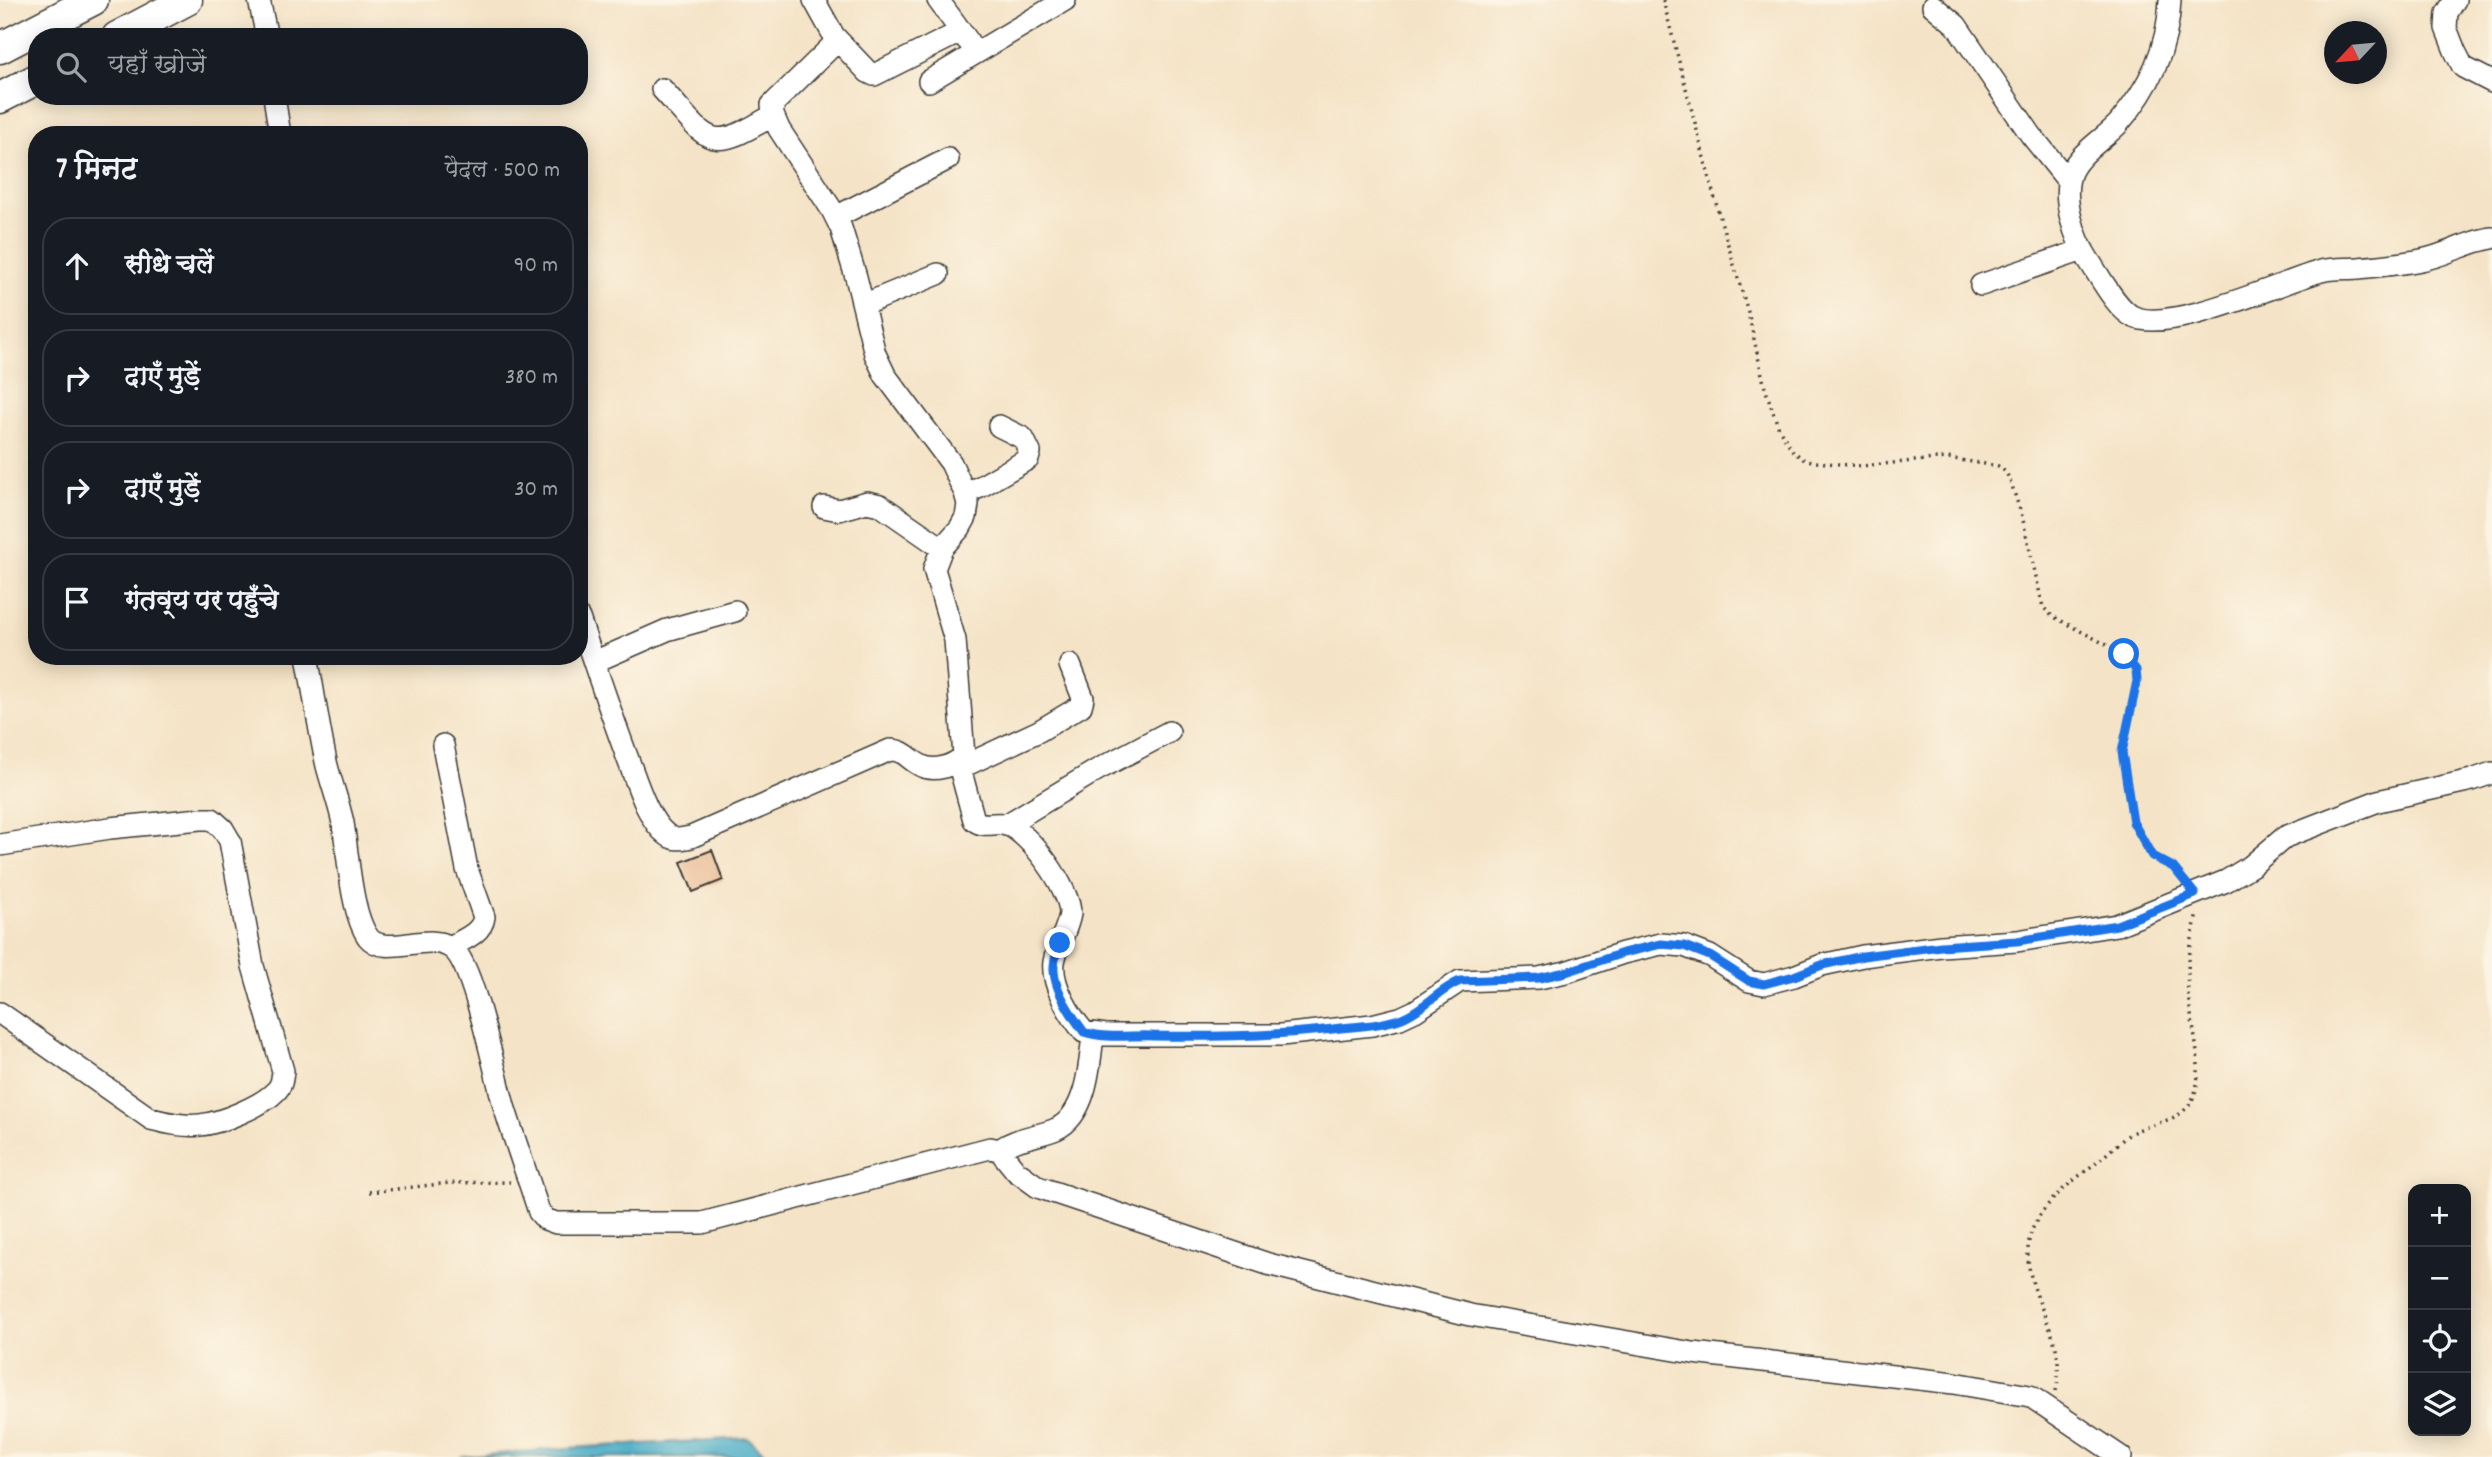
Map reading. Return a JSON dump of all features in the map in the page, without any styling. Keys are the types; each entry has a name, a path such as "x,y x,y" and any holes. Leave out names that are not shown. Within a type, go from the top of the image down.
{"highway":[{"path":"39,28 93,0"},
{"path":"134,28 187,0"},
{"path":"0,48 28,34"},
{"path":"0,99 28,84"}],"street":[{"path":"259,0 265,28"},
{"path":"814,0 834,36 874,75 960,32"},
{"path":"937,0 960,32 980,52"},
{"path":"929,81 1065,0"},
{"path":"2170,0 2166,39 2160,60 2118,123 2076,164 2067,189 2072,219 2082,250 2119,305 2132,317 2157,322 2246,298 2323,271 2424,260 2492,238"},
{"path":"2451,2 2446,28 2463,67 2492,82"},
{"path":"1933,6 1956,25 2031,135 2068,181"},
{"path":"834,36 833,45 772,105 773,115 779,129 836,217 856,277 875,354 885,374 951,463 965,492 968,504 966,517 942,548 934,569 955,640 955,668 960,689 961,732 965,749 959,764 974,820 984,825 1006,825 1017,830 1054,871 1064,889 1070,914 1054,961 1054,973 1075,1021 1084,1032 1215,1037 1281,1035 1372,1025 1415,1011 1460,981 1539,978 1661,944 1684,946 1710,956 1749,981 1764,984 1822,965 1863,956 1941,946 2017,941 2117,925 2226,881 2251,866 2285,837 2378,801 2492,773"},
{"path":"662,89 705,136 716,141 733,138 773,115"},
{"path":"275,105 279,126"},
{"path":"836,217 948,159"},
{"path":"1981,285 2082,250"},
{"path":"863,305 938,274"},
{"path":"965,492 980,487 1028,458 1030,452 1023,439 999,426"},
{"path":"824,507 839,510 867,502 880,505 942,548"},
{"path":"594,662 667,630 735,611"},
{"path":"588,644 642,795 659,828 678,840 691,837 890,750 904,752 920,765 940,768 959,764 1039,731 1081,706 1083,698 1070,665"},
{"path":"309,665 327,765 342,820 358,916 373,941 387,946 439,943 450,947 459,955 470,981 504,1107 539,1212 545,1219 556,1223 702,1223 990,1148 999,1150 1016,1171 1038,1187 1268,1264 1470,1315 1693,1353 1954,1383 2030,1396 2121,1457"},
{"path":"1006,825 1097,770 1169,732"},
{"path":"443,745 467,869 484,917 479,930 450,947"},
{"path":"0,845 110,828 200,819 212,820 223,829 234,855 253,966 283,1071 282,1081 276,1091 260,1102 228,1117 201,1125 179,1125 151,1119 0,1013"},
{"path":"999,1150 1014,1141 1056,1129 1069,1118 1084,1094 1093,1034"}],"path":[{"path":"1663,0 1718,211 1748,313 1765,388 1779,429 1793,451 1803,459 1816,462 1861,466 1947,458 1998,466 2006,472 2022,516 2043,607 2052,615 2124,654 2136,670 2137,681 2122,752 2133,822 2152,856 2173,867 2195,894 2198,905 2189,954 2188,991 2197,1073 2194,1097 2184,1111 2130,1135 2063,1190 2039,1215 2031,1233 2029,1264 2035,1290 2056,1349 2059,1378 2053,1410"},
{"path":"369,1192 450,1183 530,1182"}],"water":[{"path":"748,1438 769,1457 460,1457 568,1448"}],"building":[{"path":"712,850 723,880 693,892 681,862"}],"route":[{"path":"1060,943 1054,961 1054,973 1075,1021 1084,1032 1106,1035 1215,1037 1281,1035 1372,1025 1415,1011 1460,981 1539,978 1661,944 1684,946 1710,956 1749,981 1764,984 1822,965 1863,956 1941,946 2017,941 2117,925 2195,894 2180,873 2152,856 2133,822 2122,752 2137,681 2136,670 2124,654"}]}
